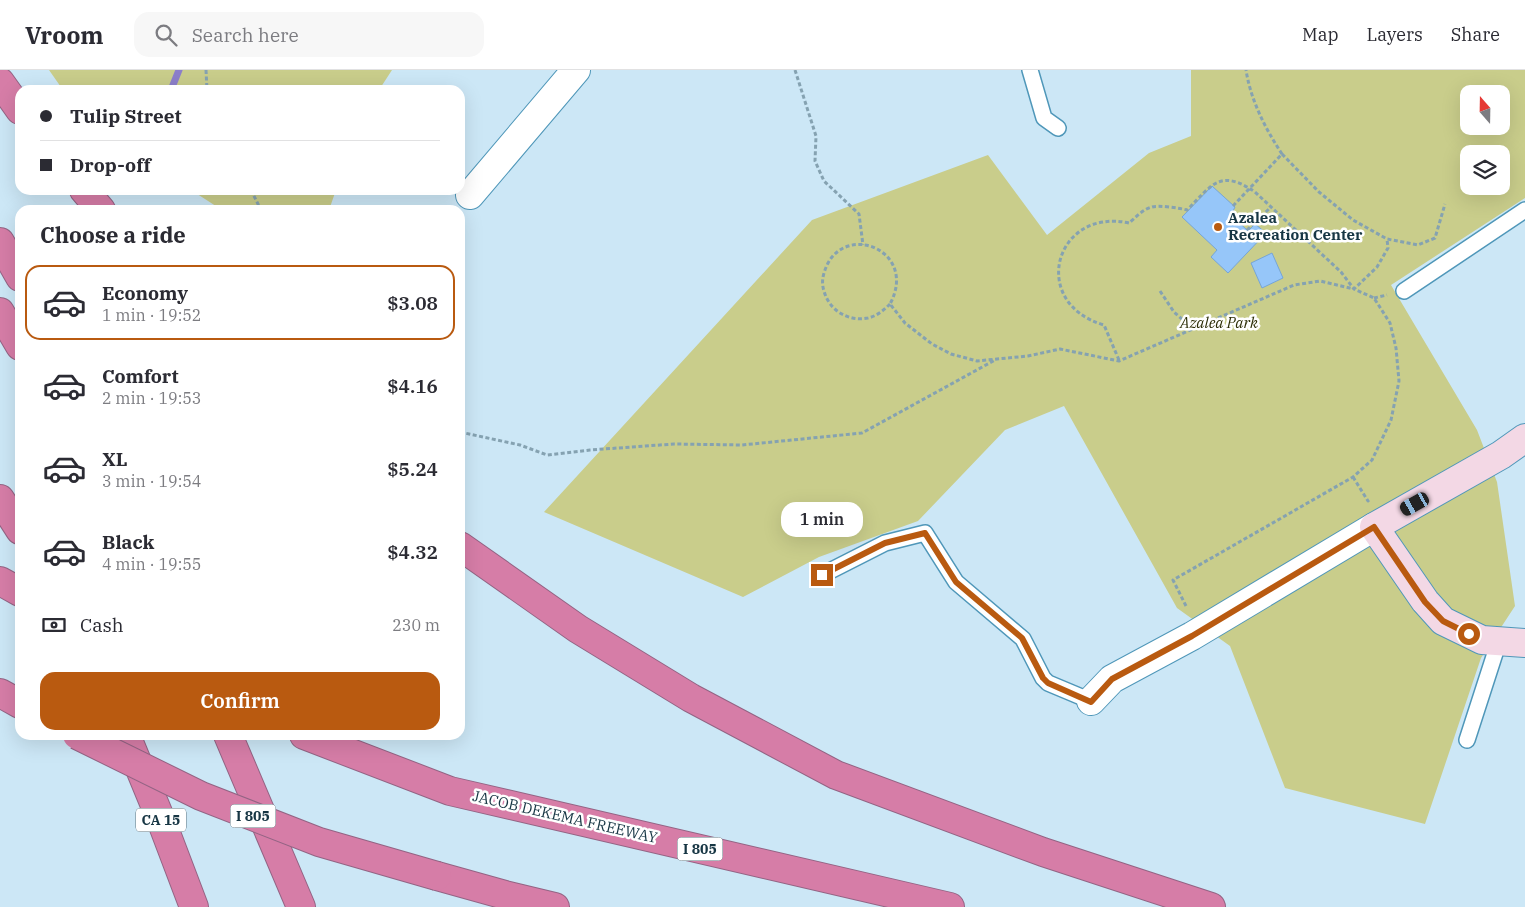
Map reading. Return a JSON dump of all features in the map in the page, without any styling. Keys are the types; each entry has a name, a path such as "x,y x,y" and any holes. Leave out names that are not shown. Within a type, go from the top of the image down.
{"highway":[{"path":"0,82 15,103"},
{"path":"88,195 97,205"},
{"path":"0,242 15,268"},
{"path":"0,312 15,338"},
{"path":"0,499 15,522"},
{"path":"465,550 578,629 691,698 836,775 1043,852 1211,907"},
{"path":"0,581 15,589"},
{"path":"0,693 15,701"},
{"name":"I 805","path":"87,740 201,796 319,842 505,895 555,907"},
{"name":"CA 15","path":"128,740 194,907"},
{"path":"230,740 300,907"},
{"name":"JACOB DEKEMA FREEWAY","path":"317,740 450,791 950,907"}],"street":[{"path":"470,195 576,70"},
{"path":"1091,702 1112,679 1192,636 1374,527 1501,455 1525,438"},
{"path":"1374,527 1425,602 1443,621 1482,640 1512,642"}],"lane":[{"path":"1030,70 1044,118 1058,128"},
{"path":"1404,291 1525,210"},
{"path":"822,575 885,543 925,533 956,582 1022,638 1043,678 1048,683 1091,702"},
{"path":"1467,740 1512,642"}],"path":[{"path":"206,70 207,85"},
{"path":"795,70 816,136 815,161 824,181 859,214 863,245"},
{"path":"1246,70 1248,82 1263,124 1282,154 1319,192 1353,220 1387,239 1418,245 1435,238 1445,204"},
{"path":"1233,206 1282,154"},
{"path":"1119,361 1104,325 1090,321 1077,313 1061,289 1060,260 1066,247 1075,235 1087,226 1100,221 1115,220 1129,223 1152,206 1174,207 1187,210 1216,182 1229,181 1241,183 1250,189 1341,272 1354,290"},
{"path":"1247,230 1271,207"},
{"path":"1354,290 1377,267 1388,248 1387,239"},
{"path":"863,245 874,247 884,253 896,271 897,283 895,294 890,304 881,313 869,318 856,319 843,316 825,298 822,285 823,272 829,261 838,252 850,246 863,245"},
{"path":"890,304 905,323 932,344 952,354 977,361 1028,356 1060,349 1119,361 1294,285 1320,282 1354,290 1374,298 1390,323 1396,348 1399,381 1391,420 1372,460 1353,477 1173,580 1186,606"},
{"path":"1160,291 1174,312 1190,329"},
{"path":"465,433 520,445 547,455 674,444 742,445 862,433 998,359"},
{"path":"1353,477 1368,501 1375,498"}],"green space":[{"path":"49,70 392,70 382,85 60,85"},
{"name":"Azalea Park","path":"1191,70 1525,70 1525,198 1391,285 1477,430 1497,482 1515,606 1481,658 1425,824 1285,788 1230,646 1177,608 1064,406 1005,430 918,521 819,557 743,597 544,512 812,220 988,155 1047,235 1149,153 1191,136"},
{"path":"199,195 334,195 331,205 214,205"}],"building":[{"name":"Azalea Recreation Center","path":"1212,186 1235,207 1231,215 1248,231 1255,224 1266,233 1228,273 1211,257 1217,250 1182,217"},
{"path":"1272,253 1283,278 1262,288 1251,263"}],"waterway":[{"path":"173,85 179,70"}],"place":[{"name":"Azalea Recreation Center","path":"1218,227"}],"route":[{"path":"822,575 885,543 925,533 956,582 1022,638 1043,678 1048,683 1091,702 1112,679 1192,636 1374,527 1425,602 1443,621 1469,634"}]}
